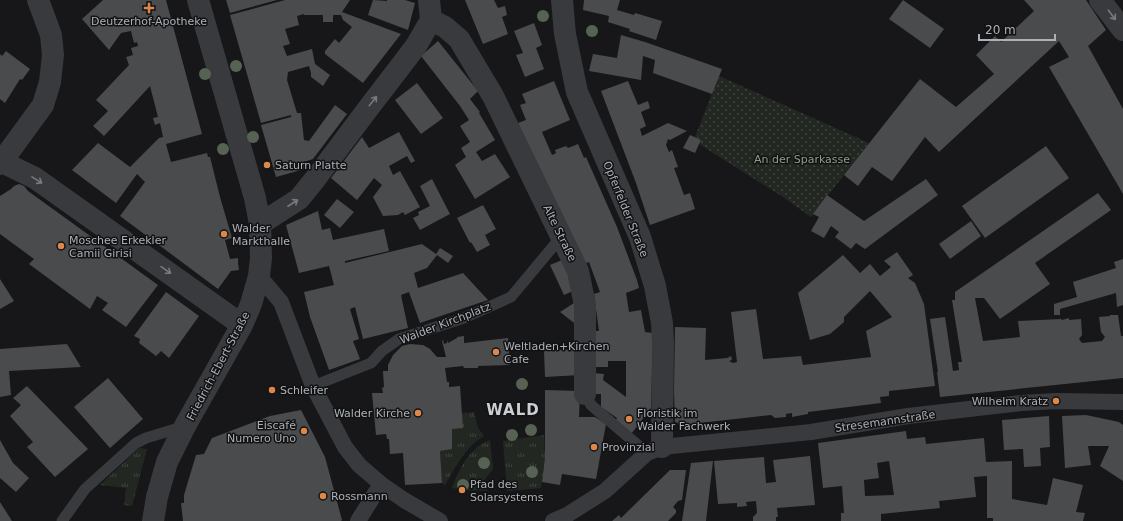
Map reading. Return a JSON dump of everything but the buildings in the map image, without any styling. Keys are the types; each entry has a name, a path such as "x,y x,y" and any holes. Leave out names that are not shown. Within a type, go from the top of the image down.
{"street":[{"path":"38,0 51,35 53,54 50,82 43,105 1,162 35,178 242,325"},
{"name":"Friedrich-Ebert-Straße","path":"153,521 157,497 168,462 185,426 242,325 251,304 259,276 262,258 260,224 250,176 198,0"},
{"name":"Opferfelder Straße","path":"562,0 565,34 577,92 640,237 655,286 662,323 663,343 655,450"},
{"path":"1100,0 1123,30"},
{"path":"260,224 299,199 308,188 416,46 430,10"},
{"name":"Alte Straße","path":"430,10 459,40 493,96 578,271 585,305 586,394"},
{"path":"259,276 281,302 313,386 345,447 359,465 381,484 404,500 440,521"},
{"name":"Stresemannstraße","path":"655,450 812,432 908,416 1021,403 1056,401 1123,402"},
{"path":"564,519 605,491 655,450"},
{"path":"358,521 381,484"}],"lane":[{"name":"Walder Kirchplatz","path":"313,386 371,363 382,351 399,339 464,318 512,297 561,238"},
{"name":"Alte Straße","path":"586,394 591,405 608,421 655,450"},
{"path":"62,521 85,489 136,443 146,438 185,426"}],"green space":[{"name":"An der Sparkasse","path":"719,76 869,143 811,217 783,197 699,144 701,140 695,137"},
{"path":"474,412 478,428 484,436 466,452 445,485 442,483 440,451 452,449 452,429 462,413"},
{"path":"544,435 545,457 541,488 507,491 503,441"},
{"path":"490,440 493,469 481,484 487,488 487,491 452,488 458,473 471,453 483,443"},
{"path":"139,448 147,449 132,506 124,505 126,488 100,485"}],"place":[{"name":"Deutzerhof-Apotheke","path":"149,8"},
{"name":"Saturn Platte","path":"267,165"},
{"name":"Walder Markthalle","path":"224,234"},
{"name":"Moschee Erkekler Camii Girisi","path":"61,246"},
{"name":"Weltladen+Kirchen Cafe","path":"496,352"},
{"name":"Schleifer","path":"272,390"},
{"name":"Wilhelm Kratz","path":"1056,401"},
{"name":"Walder Kirche","path":"418,413"},
{"name":"Floristik im Walder Fachwerk","path":"629,419"},
{"name":"Eiscafé Numero Uno","path":"304,431"},
{"name":"Provinzial","path":"594,447"},
{"name":"Pfad des Solarsystems","path":"462,490"},
{"name":"Rossmann","path":"323,496"}],"district":[{"name":"WALD","path":"513,410"}]}
